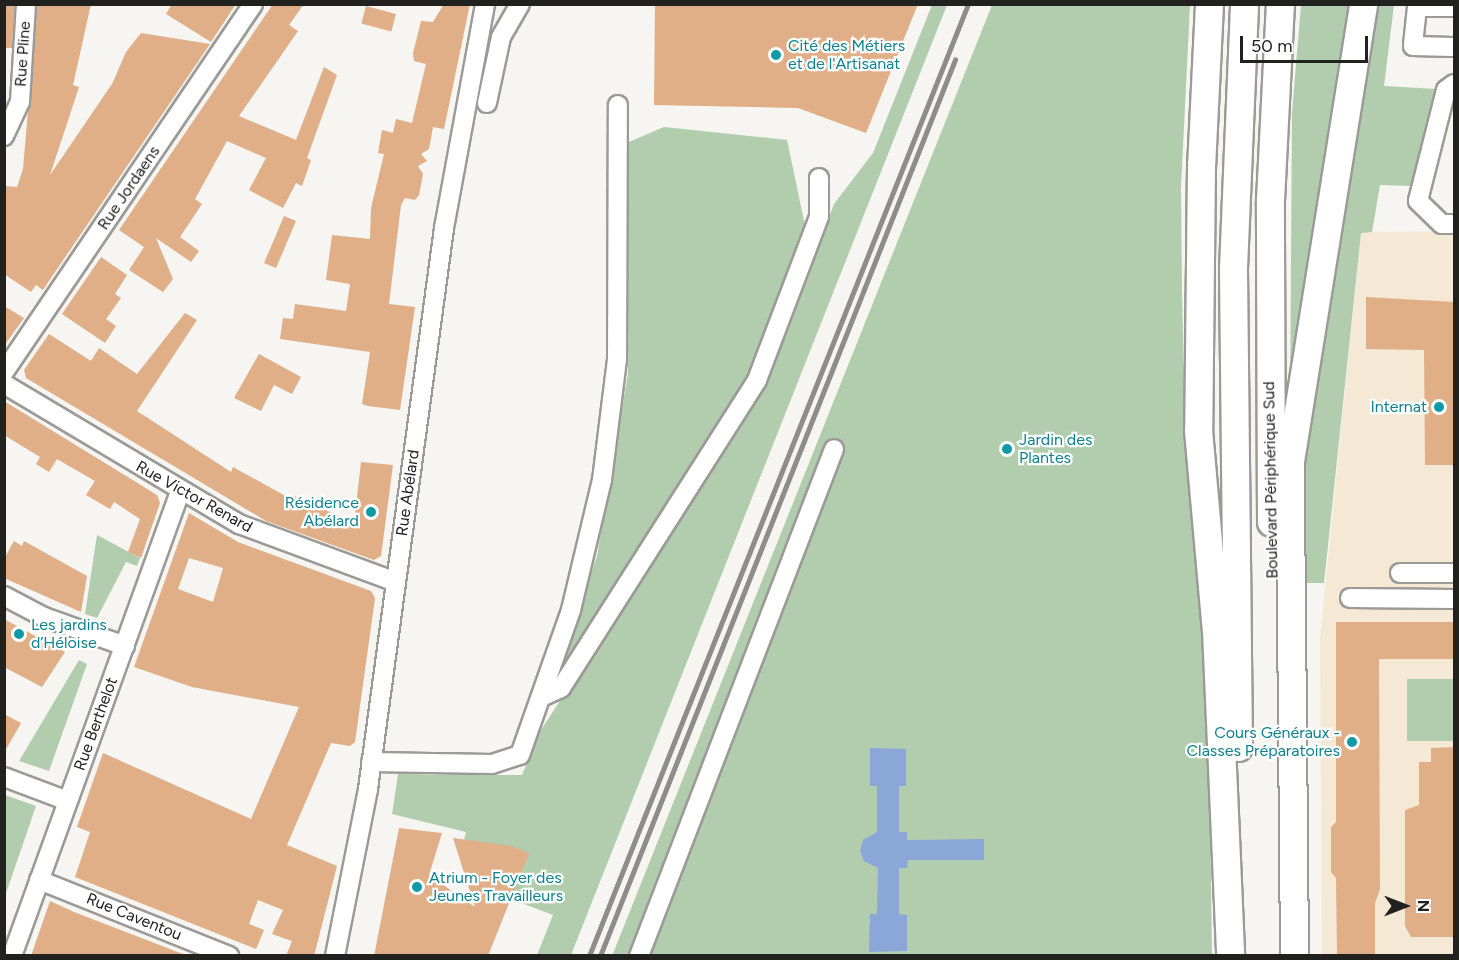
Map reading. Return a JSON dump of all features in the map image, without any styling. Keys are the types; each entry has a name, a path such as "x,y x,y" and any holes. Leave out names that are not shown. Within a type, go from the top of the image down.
{"highway":[{"path":"1209,4 1201,165 1198,429 1216,630 1230,956"},
{"path":"1238,956 1233,268 1244,4"},
{"name":"Boulevard Périphérique Sud","path":"1277,956 1269,336 1272,144 1280,4"},
{"path":"1294,956 1290,461 1363,4"},
{"path":"1343,137 1370,4"}],"street":[{"name":"Rue Pline","path":"4,136 18,113 12,89 26,4"},
{"name":"Rue Jordaens","path":"4,372 253,4"},
{"name":"Rue Abélard","path":"335,956 353,880 444,228 482,31 485,4"},
{"name":"Rue Abélard","path":"482,31 492,4"},
{"path":"487,104 501,37 520,4"},
{"path":"1455,8 1417,6 1413,46 1455,47"},
{"path":"1455,84 1446,90 1418,201 1442,224 1455,224"},
{"path":"371,762 492,764 520,755 541,697 587,549 610,430 617,346 618,105"},
{"path":"541,697 561,688 757,380 819,217 819,178"},
{"name":"Rue Victor Renard","path":"4,384 180,492 252,530 396,582"},
{"path":"639,956 834,449"},
{"name":"Rue Berthelot","path":"12,956 180,492"},
{"path":"1400,573 1455,573"},
{"path":"4,596 44,617 125,646"},
{"path":"1350,598 1455,599"},
{"path":"4,777 68,801"},
{"name":"Rue Caventou","path":"39,880 229,956"}],"shaded area":[{"path":"1454,231 1454,955 1322,956 1320,639 1361,232"}],"green space":[{"path":"932,5 947,5 571,955 537,955 553,915 511,899 464,840 466,832 392,814 398,774 522,775 541,730 764,386 834,204 873,153"},
{"name":"Jardin des Plantes","path":"992,5 1190,5 1181,187 1182,293 1185,406 1208,654 1212,955 612,956"},
{"path":"1301,5 1350,5 1290,409 1292,113"},
{"path":"1378,5 1394,5 1384,86 1437,89 1411,186 1380,185 1372,232 1361,233 1324,583 1301,583 1302,458"},
{"path":"664,127 787,140 807,235 739,399 560,675 555,674 597,556 628,373 629,142"},
{"path":"97,535 140,558 137,566 126,562 97,618 85,614"},
{"path":"79,660 87,664 49,771 19,761"},
{"path":"1407,679 1454,679 1454,741 1407,741"},
{"path":"4,795 36,806 5,896"}],"water":[{"path":"870,748 906,749 906,786 899,786 899,832 907,832 907,840 984,839 984,860 908,860 907,868 899,868 899,914 907,915 907,951 869,952 870,914 877,914 878,868 864,861 860,851 863,840 877,832 877,786 870,786"}],"building":[{"path":"4,4 15,4 12,48 4,48"},
{"path":"37,4 91,4 73,85 79,87 50,175 112,84 126,52 141,33 210,44 43,290 36,285 31,292 4,274 4,186 17,187 23,169"},
{"path":"172,4 236,4 211,42 166,14"},
{"path":"273,4 304,4 289,25 298,31 239,116 296,140 324,67 337,75 307,158 311,160 302,186 296,183 283,208 249,190 266,158 227,141 195,199 202,204 180,237 199,251 191,262 156,238 173,279 163,292 129,270 144,247 119,230"},
{"path":"444,4 470,4 444,129 433,127 429,149 421,154 427,161 418,166 423,174 419,195 415,200 405,198 401,205 389,304 415,307 400,410 368,406 362,404 370,352 280,339 283,318 293,319 295,304 346,311 350,284 326,280 332,235 370,239 371,208 384,154 378,153 382,130 393,133 396,119 412,123 426,64 414,61 413,53 421,21 433,22"},
{"name":"Cité des Métiers et de l'Artisanat","path":"655,4 918,4 866,133 798,108 654,105"},
{"path":"366,6 396,14 391,31 361,23"},
{"path":"284,216 296,221 276,268 264,263"},
{"path":"101,257 127,275 115,294 121,298 106,319 116,326 105,343 62,314"},
{"name":"Internat","path":"1366,297 1455,302 1455,465 1425,465 1424,350 1366,349"},
{"path":"4,306 24,318 4,346"},
{"path":"185,313 197,320 137,411 231,472 233,467 291,499 292,495 354,523 361,462 393,465 381,556 374,560 266,521 26,378 24,370 49,334 91,361 99,348 137,374"},
{"path":"259,354 301,377 292,394 274,385 261,411 234,398"},
{"path":"4,401 157,495 160,503 141,558 128,552 140,519 114,502 110,509 86,495 95,481 57,459 49,472 36,464 40,457 4,435"},
{"path":"189,513 238,542 371,591 375,598 355,742 350,746 331,743 287,845 337,866 314,956 286,956 292,941 272,934 283,910 258,900 249,924 264,930 256,949 75,877 90,832 77,827 103,753 251,819 299,707 192,687 134,667","holes":["189,558 223,568 213,602 178,589"]},
{"path":"14,541 22,546 24,541 87,576 81,612 4,578 4,559"},
{"name":"Les jardins d’Héloise","path":"4,619 65,652 42,687 4,667"},
{"name":"Cours Généraux - Classes Préparatoires","path":"1336,622 1455,622 1455,659 1379,659 1380,889 1375,903 1375,956 1337,956 1336,878 1331,872 1331,827 1336,822"},
{"path":"4,714 21,723 4,753"},
{"path":"1455,747 1455,937 1411,937 1405,926 1405,810 1419,805 1419,762 1431,762 1431,748"},
{"name":"Atrium - Foyer des Jeunes Travailleurs","path":"399,828 442,833 429,875 475,907 453,838 512,846 529,853 488,956 374,956"},
{"path":"50,901 74,912 188,956 31,956"}],"railway":[{"path":"589,956 968,4"},
{"path":"600,956 955,60"}],"place":[{"name":"Cité des Métiers et de l'Artisanat","path":"776,55"},
{"name":"Internat","path":"1439,407"},
{"name":"Jardin des Plantes","path":"1007,449"},
{"name":"Résidence Abélard","path":"371,512"},
{"name":"Les jardins d’Héloise","path":"19,634"},
{"name":"Cours Généraux - Classes Préparatoires","path":"1352,742"},
{"name":"Atrium - Foyer des Jeunes Travailleurs","path":"417,887"}]}
